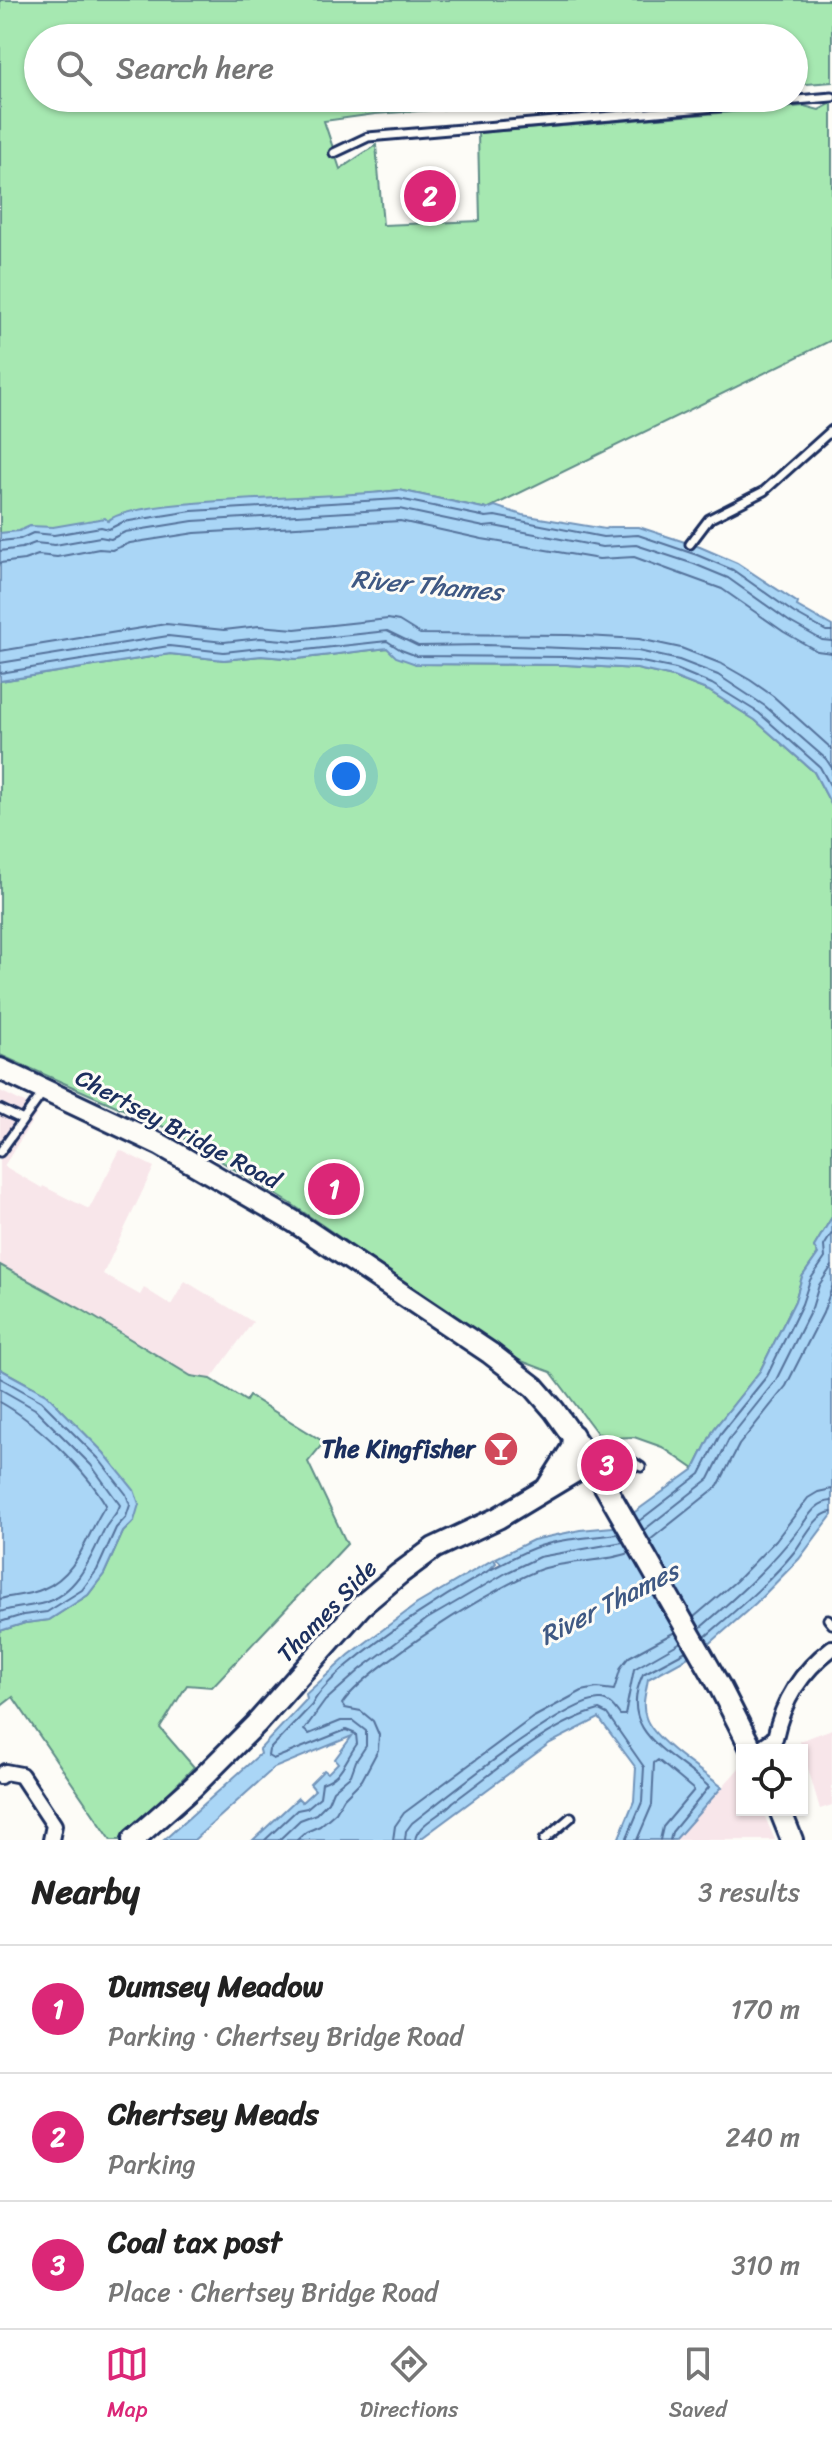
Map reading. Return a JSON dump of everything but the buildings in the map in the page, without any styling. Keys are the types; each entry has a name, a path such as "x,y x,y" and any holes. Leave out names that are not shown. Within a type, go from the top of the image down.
{"main road":[{"name":"Chertsey Bridge Road","path":"0,1069 161,1145 293,1221 522,1377 544,1398 591,1462 752,1744"},
{"path":"544,1492 572,1448 573,1435"},
{"name":"Thames Side","path":"133,1840 249,1731 361,1606 382,1588 434,1548 544,1492 591,1462"},
{"path":"782,1816 792,1840"}],"street":[{"path":"765,1744 775,1738 779,1716 801,1677 832,1648"},
{"path":"0,1776 5,1772 21,1775 54,1825 51,1840"}],"lane":[{"path":"808,99 832,97"},
{"path":"334,153 368,137 658,112"},
{"path":"690,544 709,519 764,491 832,430"},
{"path":"0,1152 46,1089"},
{"path":"0,1109 23,1120"},
{"path":"591,1462 601,1451 609,1451 627,1456 641,1467"},
{"path":"544,1840 571,1817"}],"shaded area":[{"path":"0,1091 39,1110 4,1166 42,1188 89,1209 120,1150 154,1167 103,1274 140,1295 144,1288 171,1305 185,1281 253,1322 211,1379 192,1376 81,1309 0,1265"},
{"path":"832,1729 832,1805 820,1809 808,1768 808,1744 801,1744 800,1741"},
{"path":"736,1772 736,1816 765,1816 775,1840 675,1840"}],"green space":[{"path":"0,0 832,0 832,82 808,84 808,24 24,24 24,112 404,112 324,121 340,169 376,145 383,225 480,221 478,133 732,112 808,112 808,107 819,110 832,103 832,340 487,509 399,490 0,537"},
{"path":"388,648 416,664 566,665 637,669 673,677 709,691 755,720 814,772 832,806 832,1217 814,1247 818,1254 802,1277 795,1301 760,1371 714,1429 694,1469 662,1447 634,1437 611,1438 597,1433 551,1372 516,1359 290,1203 166,1128 0,1055 0,681 170,654 224,660 261,656 297,659"},
{"path":"0,1265 81,1309 191,1376 211,1379 246,1401 249,1396 324,1442 308,1462 347,1544 212,1687 187,1685 160,1728 194,1767 123,1840 111,1840 13,1697 0,1707 0,1631 49,1620 88,1595 104,1574 123,1532 134,1521 104,1453 46,1394 0,1369"}],"water":[{"name":"River Thames","path":"399,490 605,529 639,527 737,563 798,603 797,606 832,626 832,806 814,772 755,720 709,691 673,677 637,669 416,664 396,657 387,648 297,659 261,656 224,660 170,654 0,681 0,533 30,526 53,527 105,518 108,521 126,513 157,507"},
{"name":"River Thames","path":"832,1217 832,1515 799,1559 756,1603 705,1648 648,1679 644,1708 651,1727 668,1746 722,1787 675,1840 618,1840 634,1801 636,1768 599,1718 550,1743 419,1840 253,1840 298,1798 302,1802 315,1790 310,1784 324,1770 328,1773 338,1763 335,1759 352,1736 274,1768 194,1840 164,1840 260,1754 259,1750 307,1699 306,1694 349,1655 417,1604 494,1559 496,1563 488,1571 502,1564 496,1558 533,1540 613,1527 633,1516 694,1469 714,1429 760,1371 795,1301 802,1277 818,1254 814,1247"},
{"path":"0,1369 46,1394 104,1453 134,1490 139,1504 134,1521 123,1532 104,1574 88,1595 49,1620 0,1631"}],"place":[{"name":"Chertsey Meads","path":"430,196"},
{"name":"Dumsey Meadow","path":"334,1189"},
{"name":"The Kingfisher","path":"501,1449"},
{"name":"Coal tax post","path":"607,1465"}]}
